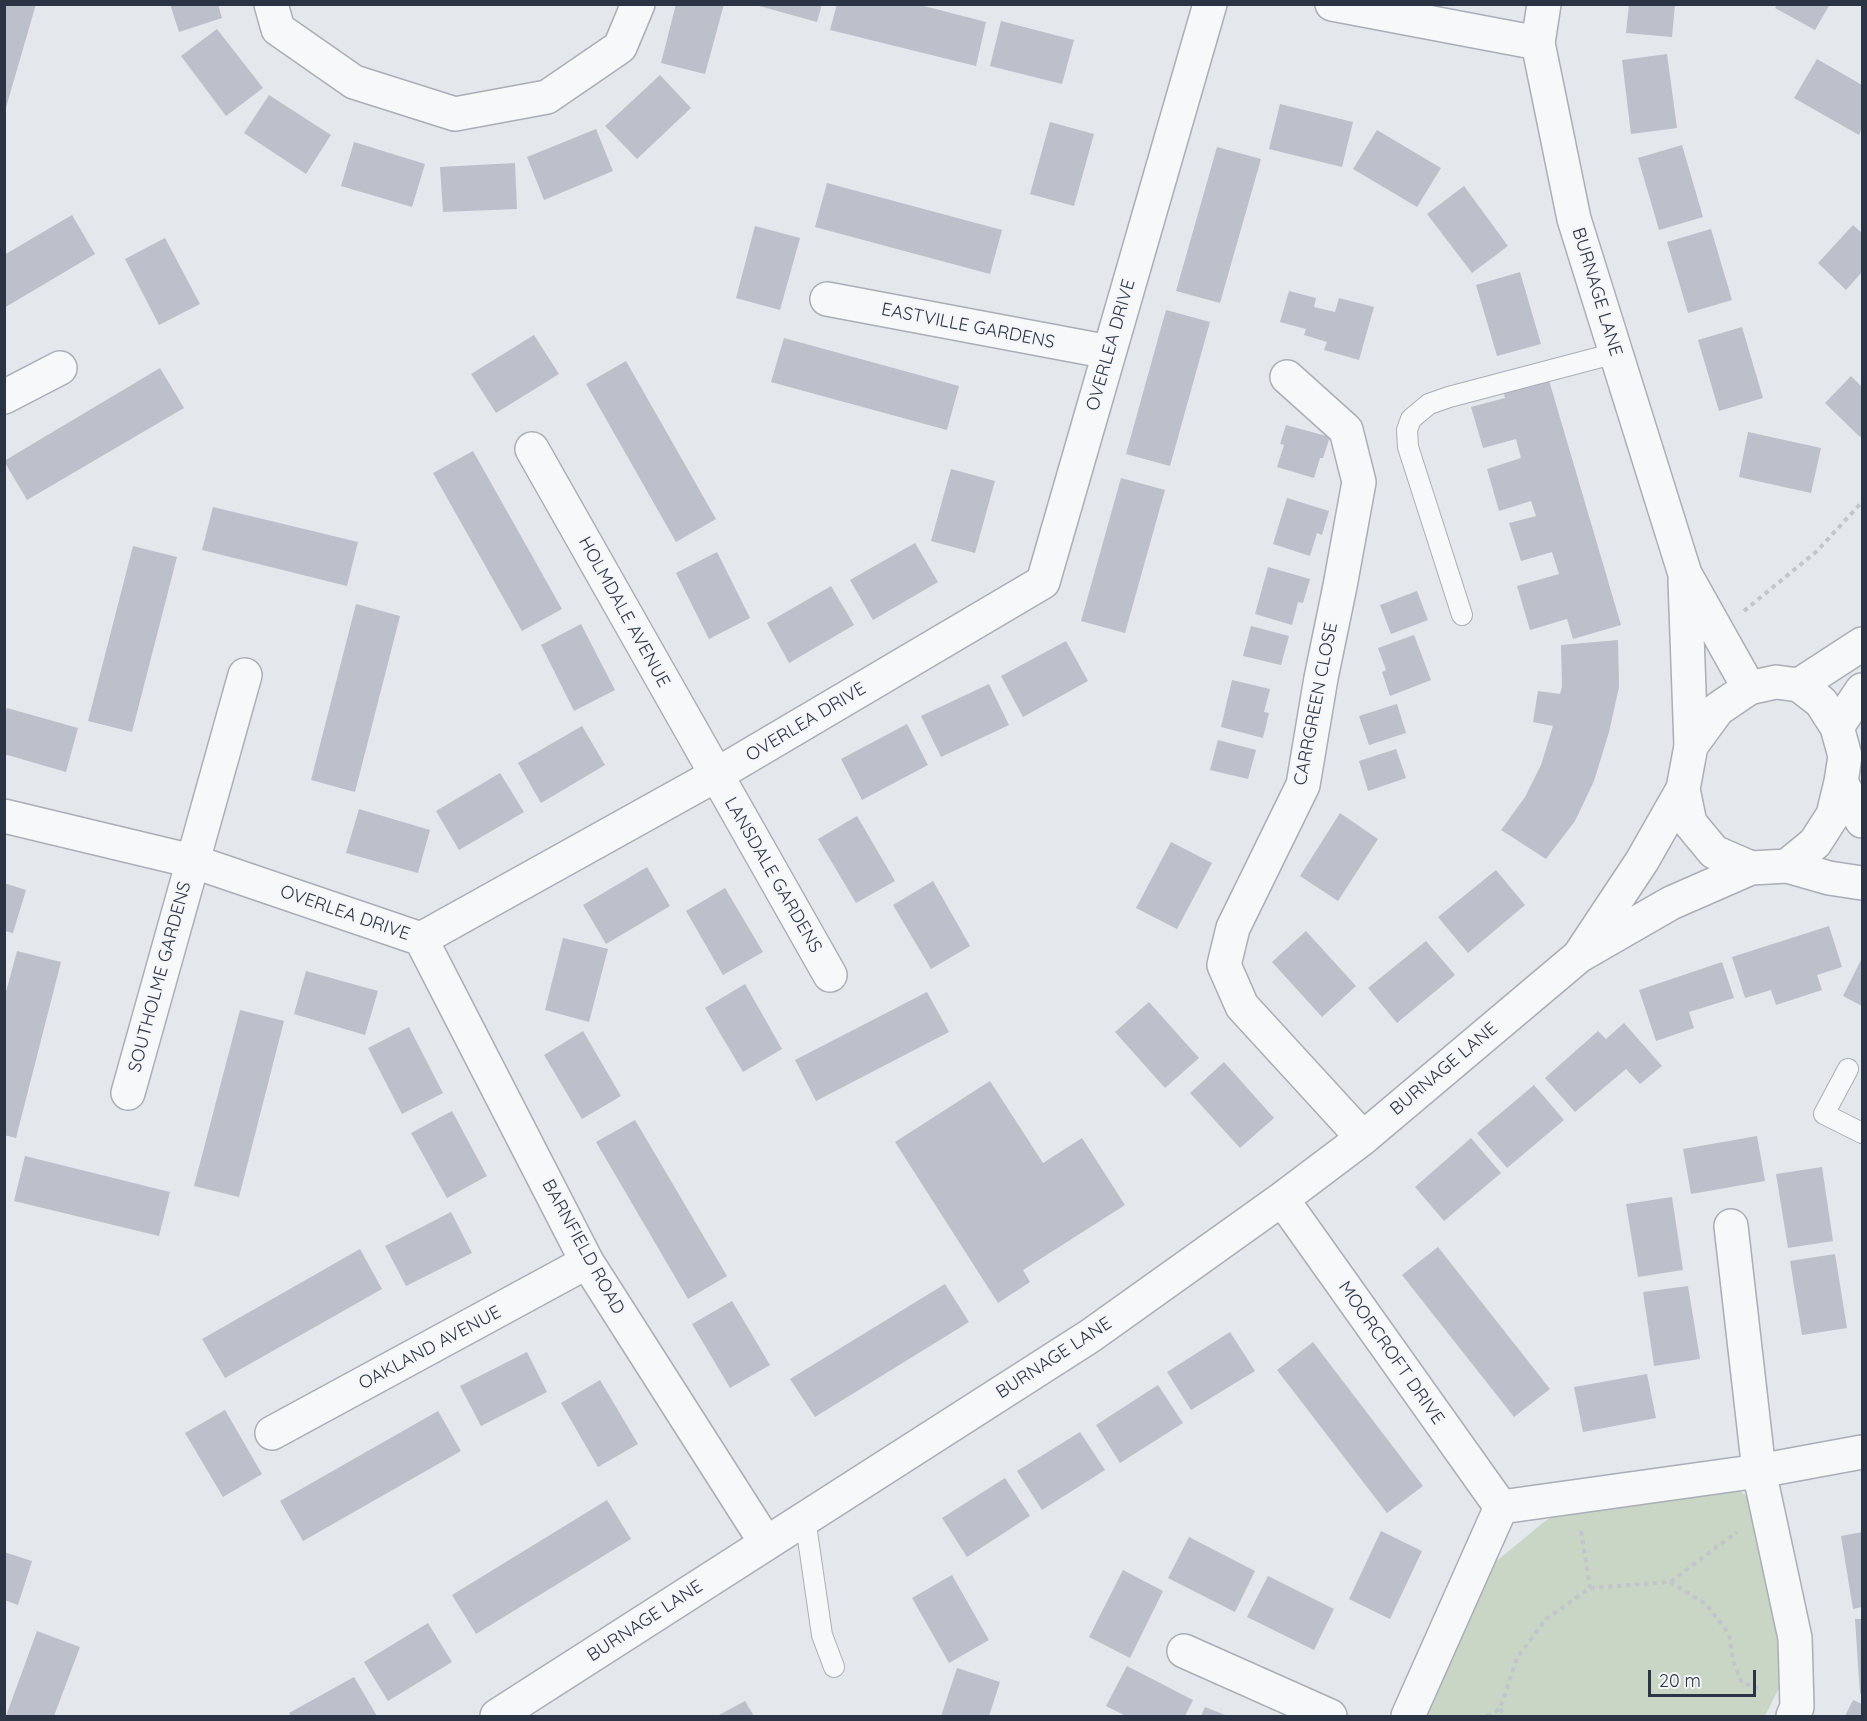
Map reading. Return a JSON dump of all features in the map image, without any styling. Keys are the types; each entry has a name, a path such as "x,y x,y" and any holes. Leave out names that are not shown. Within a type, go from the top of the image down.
{"street":[{"path":"271,4 278,29 354,82 455,114 547,97 620,47 638,4"},
{"name":"OVERLEA DRIVE","path":"4,816 192,861 421,939 716,775 1043,582 1210,4"},
{"path":"1332,4 1538,43"},
{"name":"BURNAGE LANE","path":"1544,4 1538,43 1574,219 1685,574"},
{"name":"EASTVILLE GARDENS","path":"827,299 1109,352"},
{"path":"4,398 60,368"},
{"name":"CARRGREEN CLOSE","path":"1287,377 1346,430 1359,482 1303,784 1233,928 1224,965 1242,1006 1362,1138"},
{"name":"HOLMDALE AVENUE","path":"532,449 716,775"},
{"path":"1685,574 1749,688"},
{"path":"1685,574 1691,746"},
{"path":"1787,866 1815,843 1833,815 1845,756 1837,727 1821,702 1799,686 1863,644"},
{"name":"SOUTHOLME GARDENS","path":"128,1093 245,675"},
{"name":"BURNAGE LANE","path":"1580,956 1642,861 1683,789 1691,746 1718,709 1749,688 1776,682 1799,686"},
{"path":"1837,727 1863,690"},
{"name":"LANSDALE GARDENS","path":"716,775 830,975"},
{"path":"1841,782 1863,821"},
{"name":"BURNAGE LANE","path":"1683,789 1690,823 1714,852 1750,868"},
{"name":"BURNAGE LANE","path":"497,1716 1090,1336 1282,1199 1362,1138 1580,956 1671,903 1750,868 1787,866 1829,878 1863,883"},
{"name":"BARNFIELD ROAD","path":"421,939 587,1262 766,1544"},
{"name":"MOORCROFT DRIVE","path":"1282,1199 1501,1508"},
{"path":"1731,1226 1759,1471 1795,1638 1795,1712"},
{"name":"OAKLAND AVENUE","path":"272,1433 587,1262"},
{"path":"1408,1716 1501,1508 1759,1471 1863,1452"},
{"path":"1184,1651 1330,1716"}],"lane":[{"path":"1462,615 1408,447 1407,430 1411,419 1428,404 1449,397 1616,353"},
{"path":"1848,1068 1824,1114 1863,1132"},
{"path":"805,1518 822,1635 834,1667"}],"path":[{"path":"1718,633 1817,551 1863,502"},
{"path":"1575,1497 1590,1588"},
{"path":"1486,1716 1500,1708 1517,1658 1546,1619 1590,1588 1670,1582 1729,1540 1767,1507"},
{"path":"1670,1582 1706,1604 1729,1634 1733,1660 1742,1683 1761,1688 1795,1712"},
{"path":"1500,1708 1505,1716"}],"green space":[{"path":"1720,1480 1753,1499 1789,1668 1765,1716 1429,1716 1427,1709 1493,1564 1544,1522 1563,1510"}],"building":[{"path":"4,4 36,4 5,111 4,111"},
{"path":"170,4 218,4 222,18 179,32"},
{"path":"676,4 724,4 705,74 661,63"},
{"path":"752,4 822,4 817,22"},
{"path":"837,4 916,4 986,22 976,66 830,30"},
{"path":"1629,4 1675,4 1672,37 1626,33"},
{"path":"1777,4 1830,4 1815,30 1775,8"},
{"path":"1001,21 1074,40 1062,84 990,66"},
{"path":"217,29 263,88 226,116 181,56"},
{"path":"1667,54 1677,128 1631,134 1622,60"},
{"path":"1817,59 1862,85 1862,128 1859,135 1794,98"},
{"path":"660,75 691,108 637,159 605,126"},
{"path":"269,95 331,135 306,174 244,133"},
{"path":"1280,104 1353,122 1342,167 1269,149"},
{"path":"1050,122 1094,134 1074,206 1030,194"},
{"path":"596,129 613,171 544,200 527,157"},
{"path":"1377,130 1441,168 1417,207 1353,169"},
{"path":"354,142 425,164 412,207 341,186"},
{"path":"1682,145 1703,217 1659,230 1638,158"},
{"path":"1217,147 1261,159 1220,303 1176,291"},
{"path":"515,163 517,209 443,212 440,167"},
{"path":"827,183 1002,230 990,274 815,227"},
{"path":"1464,186 1508,246 1472,273 1427,214"},
{"path":"72,215 95,254 4,308 4,255"},
{"path":"1853,225 1862,233 1862,272 1846,290 1818,263"},
{"path":"755,226 800,238 780,310 736,298"},
{"path":"1711,229 1732,300 1688,313 1667,242"},
{"path":"165,238 200,304 159,325 125,259"},
{"path":"1520,272 1541,344 1497,356 1476,285"},
{"path":"1289,291 1316,298 1314,307 1335,312 1339,298 1374,307 1359,360 1324,350 1327,342 1304,335 1306,329 1280,322"},
{"path":"1166,310 1210,322 1170,466 1126,454"},
{"path":"1742,327 1763,398 1719,411 1698,340"},
{"path":"534,335 559,374 496,413 471,374"},
{"path":"784,338 959,386 947,430 771,382"},
{"path":"626,361 716,519 676,542 586,384"},
{"path":"160,368 184,408 27,500 4,461"},
{"path":"1851,376 1862,387 1862,435 1860,437 1825,403"},
{"path":"1548,377 1621,625 1573,639 1567,619 1530,630 1517,586 1559,574 1552,552 1521,561 1509,523 1536,516 1531,501 1499,511 1487,469 1521,458 1516,439 1483,448 1471,407 1505,398 1503,391"},
{"path":"1286,425 1330,437 1314,478 1277,467 1284,445 1280,444"},
{"path":"1748,432 1821,448 1811,493 1739,477"},
{"path":"473,451 562,609 522,631 433,473"},
{"path":"951,469 995,481 975,553 931,541"},
{"path":"1121,478 1165,490 1125,633 1081,621"},
{"path":"1287,498 1329,511 1322,535 1317,533 1310,556 1273,544"},
{"path":"213,507 358,542 347,586 202,550"},
{"path":"915,543 938,582 873,620 850,580"},
{"path":"133,546 177,557 132,732 88,721"},
{"path":"717,552 750,618 709,639 676,573"},
{"path":"1268,567 1310,579 1303,603 1298,602 1292,625 1255,614"},
{"path":"831,586 854,625 789,663 767,623"},
{"path":"1417,591 1428,620 1391,634 1380,605"},
{"path":"356,604 400,616 355,792 311,780"},
{"path":"581,624 615,690 574,711 541,645"},
{"path":"1251,626 1289,636 1281,665 1243,656"},
{"path":"1414,635 1431,680 1390,696 1382,672 1386,670 1378,648"},
{"path":"1618,640 1619,687 1609,732 1594,781 1575,821 1546,859 1501,830 1525,797 1541,765 1553,726 1533,722 1538,691 1560,694 1562,687 1561,645"},
{"path":"1066,641 1088,681 1023,717 1001,676"},
{"path":"1232,680 1270,689 1264,712 1269,713 1263,738 1221,727"},
{"path":"989,684 1009,725 941,757 921,716"},
{"path":"1397,704 1406,733 1369,745 1359,716"},
{"path":"7,708 78,728 66,772 4,754 4,715"},
{"path":"907,724 928,765 862,800 841,759"},
{"path":"582,726 605,765 541,803 518,763"},
{"path":"1218,740 1256,750 1248,779 1210,770"},
{"path":"1396,749 1406,778 1368,791 1359,761"},
{"path":"500,773 524,812 459,850 436,811"},
{"path":"359,809 430,830 418,873 346,853"},
{"path":"1340,813 1378,839 1338,901 1300,876"},
{"path":"857,816 895,881 856,903 818,839"},
{"path":"1171,842 1212,863 1177,929 1136,908"},
{"path":"647,867 670,906 606,944 583,905"},
{"path":"1496,870 1525,905 1468,953 1438,917"},
{"path":"933,881 970,946 931,969 893,905"},
{"path":"4,883 26,890 13,933 4,931"},
{"path":"725,888 763,952 723,975 686,911"},
{"path":"1829,926 1842,967 1817,975 1822,990 1776,1005 1771,990 1745,998 1732,957"},
{"path":"1306,931 1356,986 1322,1017 1272,962"},
{"path":"563,938 608,949 589,1022 545,1010"},
{"path":"1426,941 1455,975 1397,1023 1368,988"},
{"path":"17,951 61,962 16,1138 4,1135 4,999"},
{"path":"1862,958 1862,1006 1843,996"},
{"path":"1722,962 1734,998 1689,1012 1694,1028 1656,1041 1639,990"},
{"path":"306,971 378,991 365,1035 294,1014"},
{"path":"745,984 782,1049 743,1072 705,1008"},
{"path":"927,992 949,1032 816,1101 795,1060"},
{"path":"1149,1002 1199,1058 1165,1088 1115,1032"},
{"path":"240,1010 284,1021 239,1197 194,1186"},
{"path":"1624,1023 1662,1066 1640,1084 1626,1069 1575,1112 1545,1078 1598,1031 1606,1039"},
{"path":"409,1027 443,1093 402,1114 368,1048"},
{"path":"583,1031 621,1096 582,1119 544,1055"},
{"path":"1224,1062 1274,1118 1240,1148 1190,1093"},
{"path":"990,1081 1043,1163 1082,1138 1125,1205 1023,1270 1030,1282 998,1303 895,1142"},
{"path":"1534,1085 1564,1120 1507,1168 1477,1133"},
{"path":"452,1111 487,1176 447,1198 411,1133"},
{"path":"635,1120 727,1276 688,1299 596,1142"},
{"path":"1757,1136 1765,1181 1691,1194 1683,1149"},
{"path":"1471,1138 1501,1173 1444,1221 1415,1187"},
{"path":"25,1156 170,1192 159,1236 14,1201"},
{"path":"1822,1167 1833,1241 1788,1248 1776,1174"},
{"path":"1672,1197 1683,1270 1638,1277 1626,1204"},
{"path":"451,1212 472,1253 406,1286 385,1246"},
{"path":"1438,1247 1550,1389 1514,1417 1402,1275"},
{"path":"360,1249 382,1289 225,1378 202,1339"},
{"path":"1835,1254 1847,1328 1802,1335 1790,1261"},
{"path":"945,1284 969,1322 815,1417 790,1379"},
{"path":"1688,1286 1700,1359 1654,1366 1643,1292"},
{"path":"732,1301 770,1365 730,1388 692,1324"},
{"path":"1230,1332 1255,1371 1191,1410 1167,1372"},
{"path":"1313,1342 1423,1486 1387,1513 1277,1370"},
{"path":"527,1352 547,1392 481,1426 460,1386"},
{"path":"1647,1374 1656,1418 1583,1432 1574,1387"},
{"path":"600,1380 638,1444 598,1467 561,1403"},
{"path":"1158,1385 1183,1423 1120,1463 1096,1425"},
{"path":"225,1410 262,1474 223,1497 185,1433"},
{"path":"438,1411 461,1451 303,1541 280,1501"},
{"path":"1080,1432 1105,1470 1042,1510 1017,1471"},
{"path":"1005,1478 1030,1516 967,1557 942,1518"},
{"path":"607,1500 631,1539 476,1634 452,1595"},
{"path":"1381,1531 1422,1551 1390,1619 1349,1599"},
{"path":"1862,1532 1862,1607 1853,1609 1841,1536"},
{"path":"1189,1537 1255,1571 1235,1612 1168,1578"},
{"path":"4,1552 32,1561 18,1605 4,1600"},
{"path":"1123,1570 1163,1591 1130,1658 1089,1637"},
{"path":"952,1575 989,1640 949,1663 912,1598"},
{"path":"1268,1576 1334,1609 1314,1650 1247,1617"},
{"path":"1855,1619 1862,1619 1862,1693 1860,1694"},
{"path":"428,1623 452,1662 388,1701 364,1662"},
{"path":"37,1631 80,1647 54,1716 6,1716"},
{"path":"1127,1666 1193,1700 1185,1716 1126,1716 1106,1706"},
{"path":"957,1668 1000,1682 989,1716 941,1716"},
{"path":"354,1677 377,1716 291,1716 289,1713"},
{"path":"1853,1700 1862,1704 1862,1716 1845,1716"},
{"path":"745,1701 754,1716 717,1716"},
{"path":"1205,1707 1228,1716 1201,1716"}]}
